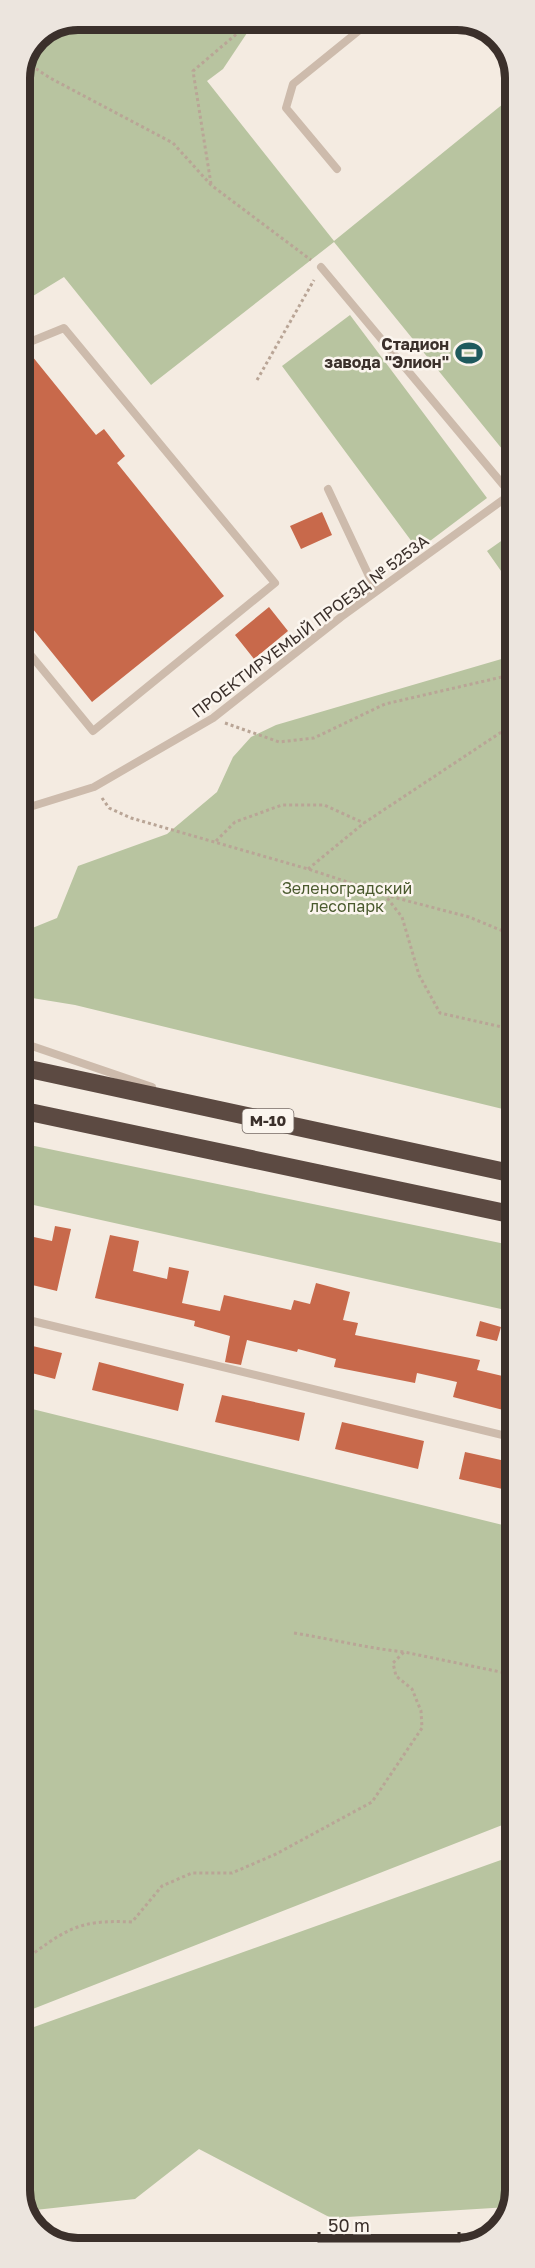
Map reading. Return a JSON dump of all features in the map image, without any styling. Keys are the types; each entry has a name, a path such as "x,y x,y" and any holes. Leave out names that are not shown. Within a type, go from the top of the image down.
{"highway":[{"name":"М-10","path":"30,1069 505,1172"},
{"name":"М-10","path":"30,1112 505,1213"}],"lane":[{"path":"337,169 286,108 293,84 360,30"},
{"path":"321,267 505,487"},
{"path":"30,342 64,328 275,583 93,731 30,654"},
{"path":"328,489 376,591"},
{"name":"ПРОЕКТИРУЕМЫЙ ПРОЕЗД № 5253А","path":"30,807 94,787 213,718 376,591 505,502"},
{"path":"30,1045 216,1109"},
{"path":"30,1320 505,1436"}],"path":[{"path":"211,185 193,71 241,30"},
{"path":"32,66 50,78 173,143 211,185 321,267 257,380"},
{"path":"213,718 279,742 314,738 385,704 505,676"},
{"path":"308,869 364,823 505,730"},
{"path":"94,787 109,808 131,818 308,869 384,894 469,917 505,932"},
{"path":"216,842 235,822 282,804 324,805 364,823"},
{"path":"384,894 402,917 419,975 440,1013 505,1028"},
{"path":"294,1633 505,1673"},
{"path":"30,1956 60,1933 100,1920 132,1922 162,1886 192,1873 232,1873 276,1854 372,1802 422,1728 421,1711 412,1689 396,1676 393,1664 404,1652"}],"green space":[{"path":"78,30 251,30 223,69 207,81 334,241 505,102 505,453 334,242 151,385 64,277 30,298 31,68 38,51 51,38 59,34"},
{"path":"350,315 487,498 418,550 282,366"},
{"path":"504,539 505,577 487,551"},
{"name":"Зеленоградский лесопарк","path":"505,658 505,1110 75,1005 30,998 30,929 57,918 78,866 167,834 217,792 233,757 251,737 276,725"},
{"path":"30,1145 505,1244 505,1310 30,1204"},
{"path":"30,1408 505,1526 505,1824 30,2010"},
{"path":"505,1859 505,2197 501,2207 331,2218 199,2149 135,2199 35,2210 30,2190 30,2028"}],"building":[{"path":"32,356 96,435 104,429 125,456 117,463 224,596 92,702 30,625 30,358"},
{"path":"322,512 332,535 301,549 290,526"},
{"path":"269,607 288,631 254,659 235,635"},
{"path":"55,1226 71,1229 57,1291 30,1284 30,1236 52,1241"},
{"path":"110,1235 139,1241 133,1271 167,1279 169,1267 189,1271 182,1303 220,1311 224,1295 291,1310 294,1300 310,1304 316,1283 350,1292 343,1320 358,1323 355,1335 480,1360 477,1370 505,1377 505,1410 453,1397 457,1382 417,1373 415,1383 334,1367 336,1359 298,1349 297,1352 247,1340 241,1365 225,1362 230,1336 194,1326 195,1321 95,1298"},
{"path":"480,1321 501,1327 497,1341 476,1336"},
{"path":"30,1345 62,1353 55,1379 30,1373"},
{"path":"99,1362 184,1384 178,1411 92,1390"},
{"path":"222,1395 305,1413 299,1441 215,1422"},
{"path":"342,1422 424,1441 418,1469 335,1449"},
{"path":"465,1452 505,1461 505,1490 459,1479"}],"place":[{"name":"Стадион завода \"Элион\"","path":"469,353"}]}
